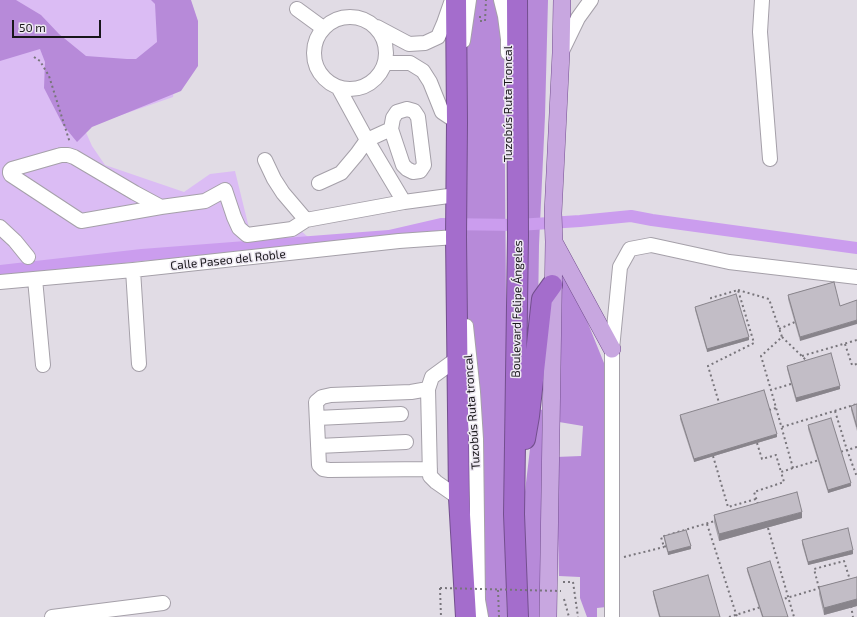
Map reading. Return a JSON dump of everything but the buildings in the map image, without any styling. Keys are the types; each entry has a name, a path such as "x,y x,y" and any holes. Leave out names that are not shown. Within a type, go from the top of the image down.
{"highway":[{"path":"456,0 460,498 466,617"},
{"name":"Boulevard Felipe Ángeles","path":"517,0 513,210 514,514 518,617"},
{"path":"514,514 529,416 542,299 552,285"}],"main road":[{"path":"548,617 553,213 561,53 562,0"},
{"path":"553,240 612,349"},
{"path":"456,617 462,545"}],"street":[{"path":"375,26 384,39 387,51 385,63 380,73 372,82 361,87 350,89 338,87 328,82 320,73 315,62 313,50 316,38 323,28 333,21 344,16 357,17 368,21 408,44 425,43 438,37 452,0"},
{"path":"161,207 68,155 61,155 12,169 10,171 10,173 16,178 81,221 205,201 225,190 239,228 247,235 292,229 306,220 404,202 458,220 461,0"},
{"path":"461,54 469,0"},
{"name":"Tuzobús Ruta Troncal","path":"501,0 508,39 513,210"},
{"path":"508,0 508,39"},
{"path":"561,53 578,18 591,0"},
{"path":"762,0 760,32 770,159"},
{"path":"296,8 323,28"},
{"path":"385,63 410,63 423,71 430,82 442,112 457,122"},
{"path":"338,87 367,140 404,202"},
{"path":"319,183 341,173 367,140 391,129"},
{"path":"266,160 274,179 283,193 306,220"},
{"name":"Calle Paseo del Roble","path":"0,282 133,270 399,241 458,220"},
{"name":"Tuzobús Ruta troncal","path":"458,220 467,346 473,392 476,439 478,600 481,617"},
{"path":"0,227 15,241 28,257"},
{"path":"511,617 510,525 514,238"},
{"path":"612,617 612,349 620,266 630,249 651,246 728,262 857,277"},
{"path":"133,270 139,364"},
{"path":"35,278 43,365"},
{"path":"458,358 432,377 428,389 430,476 436,482 460,498"},
{"path":"428,389 411,392 331,395 322,397 316,402 319,465 323,469 430,469"},
{"path":"317,418 401,414"},
{"path":"318,446 406,442"},
{"path":"478,600 478,617"},
{"path":"52,617 163,603"}],"path":[{"path":"480,21 485,21 486,0"},
{"path":"34,57 40,61 49,76 70,142 68,155"},
{"path":"713,305 711,298 738,290 769,299 782,337 809,363"},
{"path":"720,407 708,366 754,343 738,290"},
{"path":"779,329 795,322"},
{"path":"782,337 760,356 794,468"},
{"path":"802,356 857,340"},
{"path":"845,344 852,365 857,364"},
{"path":"771,390 791,384"},
{"path":"782,427 857,404"},
{"path":"769,410 776,408"},
{"path":"834,411 857,477"},
{"path":"757,443 762,459 776,455 784,482 754,492 759,509"},
{"path":"840,452 857,447"},
{"path":"713,456 728,507 756,499"},
{"path":"781,472 825,458"},
{"path":"612,560 665,546 661,537 721,520"},
{"path":"765,523 768,528 794,617"},
{"path":"707,524 737,616"},
{"path":"774,602 819,588 814,569 844,561 850,579 850,586"},
{"path":"573,582 578,617"},
{"path":"441,617 440,588 561,591"},
{"path":"498,590 499,617"},
{"path":"563,598 569,617"},
{"path":"850,601 853,617"},
{"path":"729,617 737,616 766,605"}],"shaded area":[{"path":"0,0 171,0 176,70 173,97 84,128 92,146 105,165 184,192 210,174 235,171 249,228 292,223 308,237 0,266"},
{"path":"0,0 16,0 41,15 59,34 86,56 136,59 157,42 155,4 151,0 191,0 198,21 198,66 181,91 92,127 77,142 63,125 44,88 45,62 40,49 0,61"},
{"path":"473,0 497,0 504,46 507,617 483,617 466,300 465,63"},
{"path":"522,0 548,0 538,312 526,394"},
{"path":"562,259 606,368 606,607 597,608 597,617 587,617 580,598 580,577 559,576 556,457 581,456 583,426 559,422"},
{"path":"537,408 542,410 541,617 525,617 524,500 533,423"}],"waterway":[{"path":"0,271 142,255 389,236 441,224 518,225 631,216 857,248"}]}
